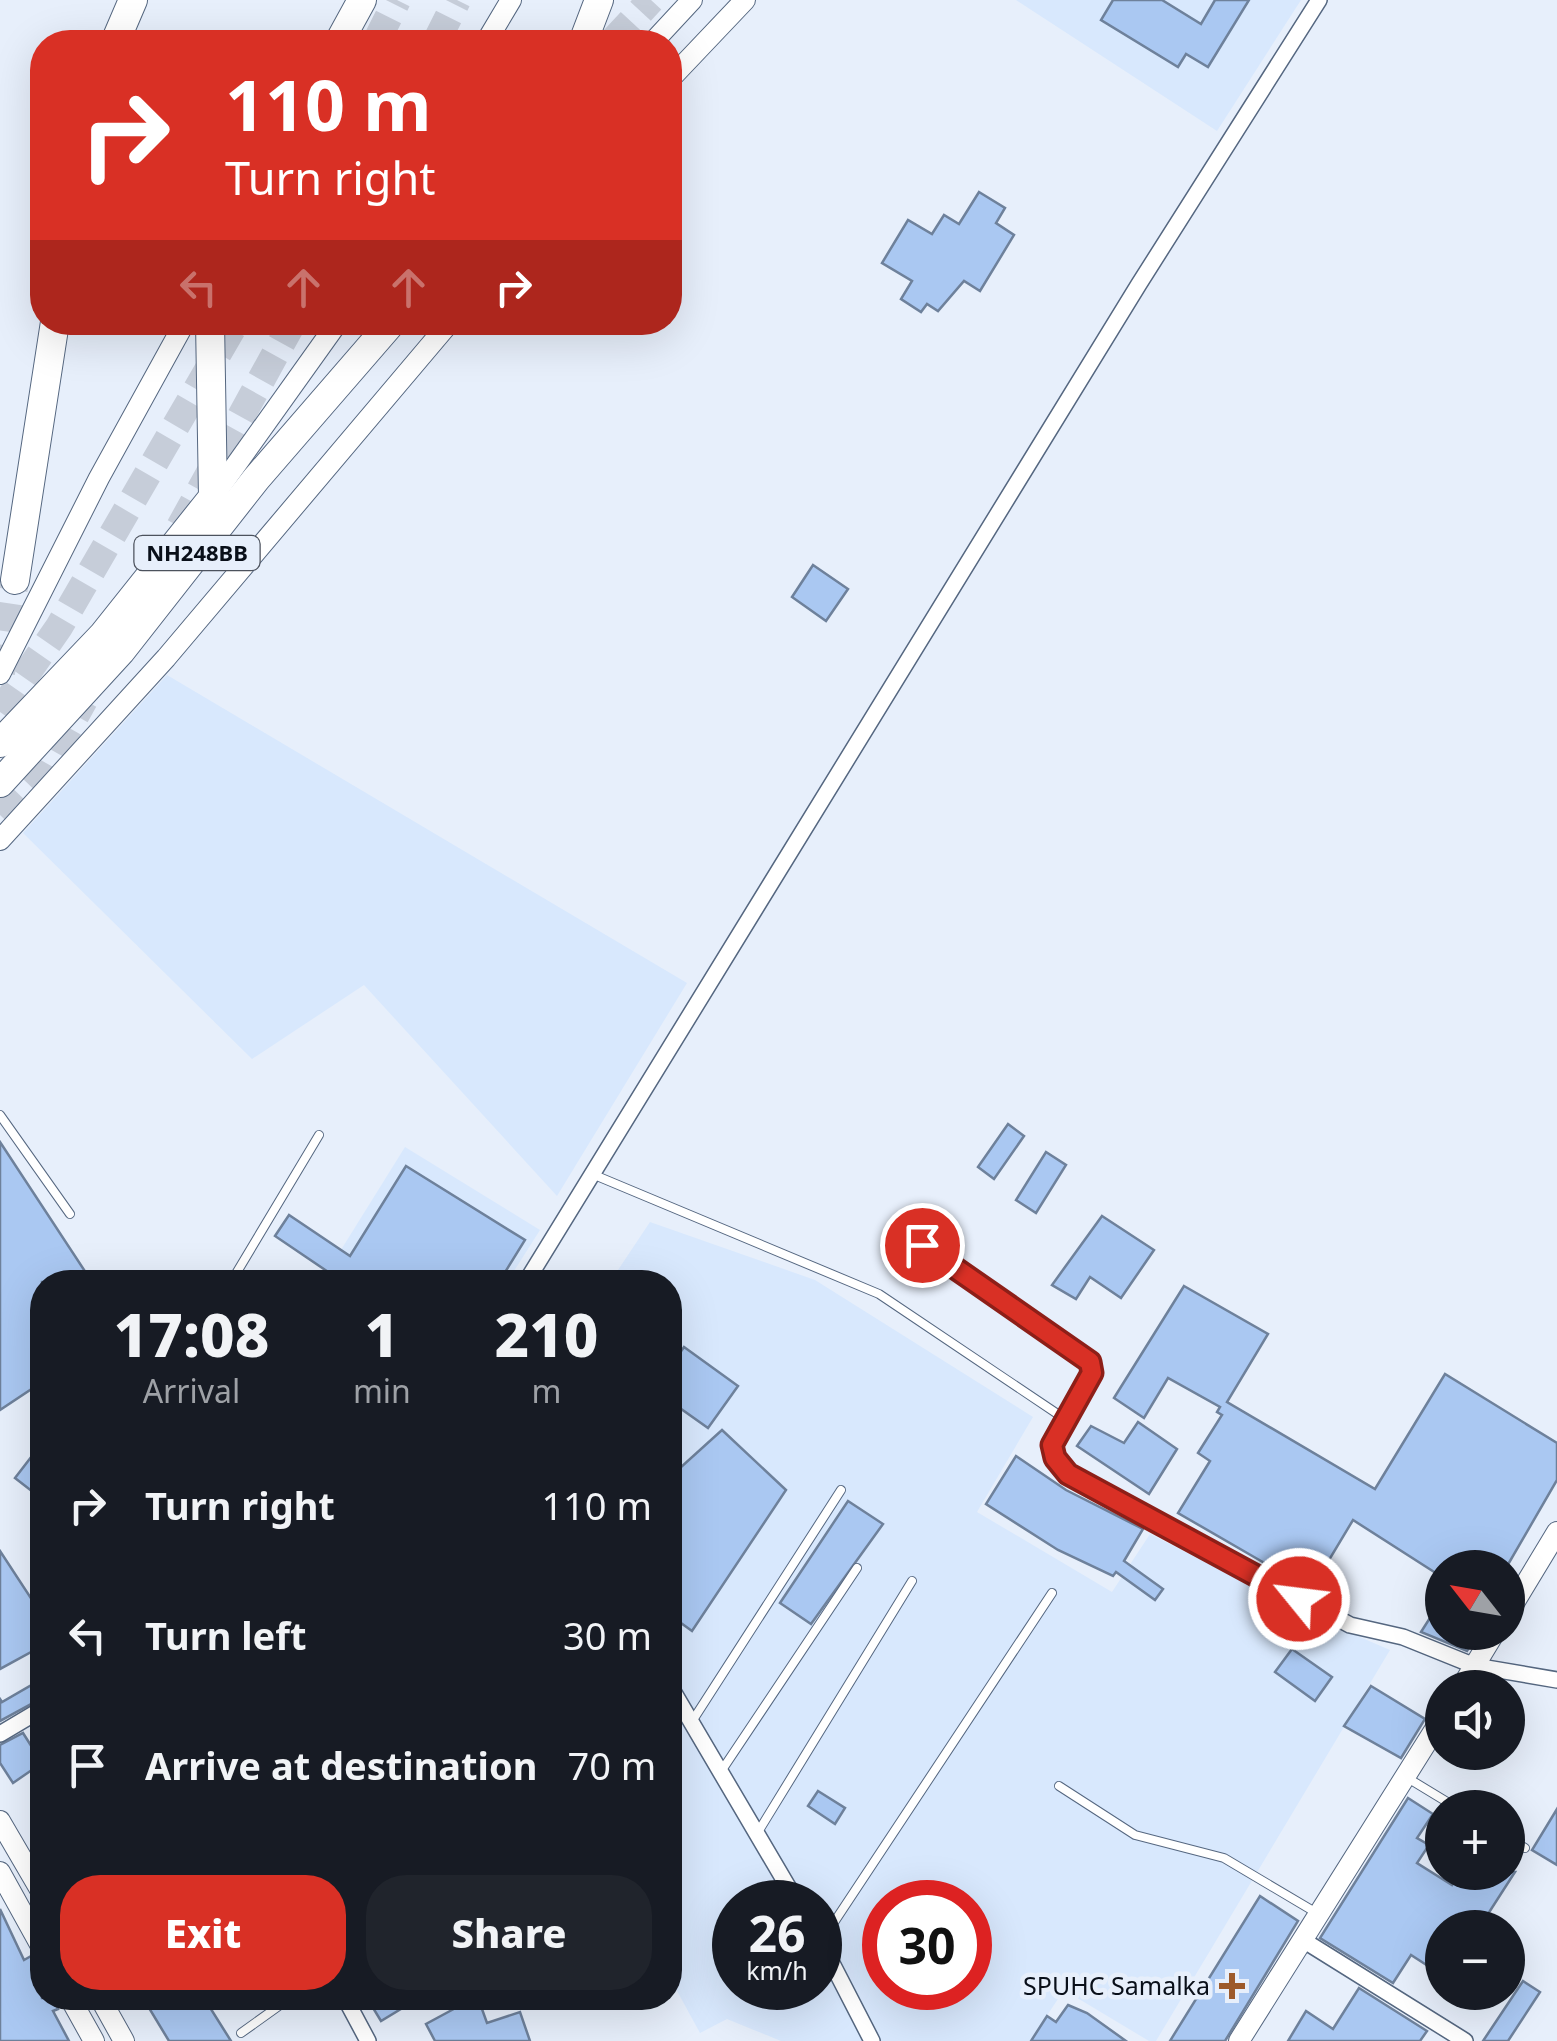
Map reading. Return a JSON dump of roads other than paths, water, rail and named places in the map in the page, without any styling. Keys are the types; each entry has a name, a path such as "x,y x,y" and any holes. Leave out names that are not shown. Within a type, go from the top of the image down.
{"highway":[{"path":"120,30 133,0"},
{"path":"345,30 362,0"},
{"path":"588,30 599,0"},
{"path":"15,580 53,335"},
{"path":"210,335 213,497"},
{"name":"NH248BB","path":"0,783 122,651 256,479 381,335"},
{"name":"NH248BB","path":"0,742 104,635 213,497"}],"street":[{"path":"493,30 512,0"},
{"path":"663,30 692,0"},
{"path":"682,67 745,0"},
{"path":"533,1270 1139,284 1320,0"},
{"path":"0,674 99,478 178,335"},
{"path":"213,497 329,335"},
{"path":"0,840 166,658 439,335"},
{"path":"922,1245 1090,1362 1092,1373 1054,1440 1053,1453 1062,1470 1332,1617 1366,1630 1403,1637 1474,1666 1557,1680"},
{"path":"1525,1585 1557,1532"},
{"path":"1472,1670 1484,1650"},
{"path":"682,1706 783,1880"},
{"path":"0,1734 30,1715"},
{"path":"1239,2041 1425,1746"},
{"path":"0,1821 30,1872"},
{"path":"0,1861 18,1849"},
{"path":"0,1872 30,1926"},
{"path":"1302,1940 1465,2041"},
{"path":"842,1982 872,2041"},
{"path":"77,2010 94,2041"},
{"path":"107,2010 124,2041"},
{"path":"351,2010 368,2041"}],"lane":[{"path":"0,1115 70,1214"},
{"path":"237,1270 319,1135"},
{"path":"591,1174 880,1294 1065,1419"},
{"path":"692,1723 841,1490"},
{"path":"720,1772 857,1568"},
{"path":"756,1836 912,1581"},
{"path":"842,1909 1052,1593"},
{"path":"1406,1777 1427,1790"},
{"path":"1059,1786 1135,1836 1224,1858 1319,1914"},
{"path":"241,2032 273,2010"}],"tunnel":[{"path":"382,30 397,0"},
{"path":"442,30 457,0"},
{"path":"623,30 651,0"},
{"path":"0,712 59,627 228,335"},
{"path":"180,527 286,335"},
{"path":"1,673 15,580"},
{"path":"0,815 47,766 84,700"}],"place":[{"name":"SPUHC Samalka","path":"1232,1986"}]}
